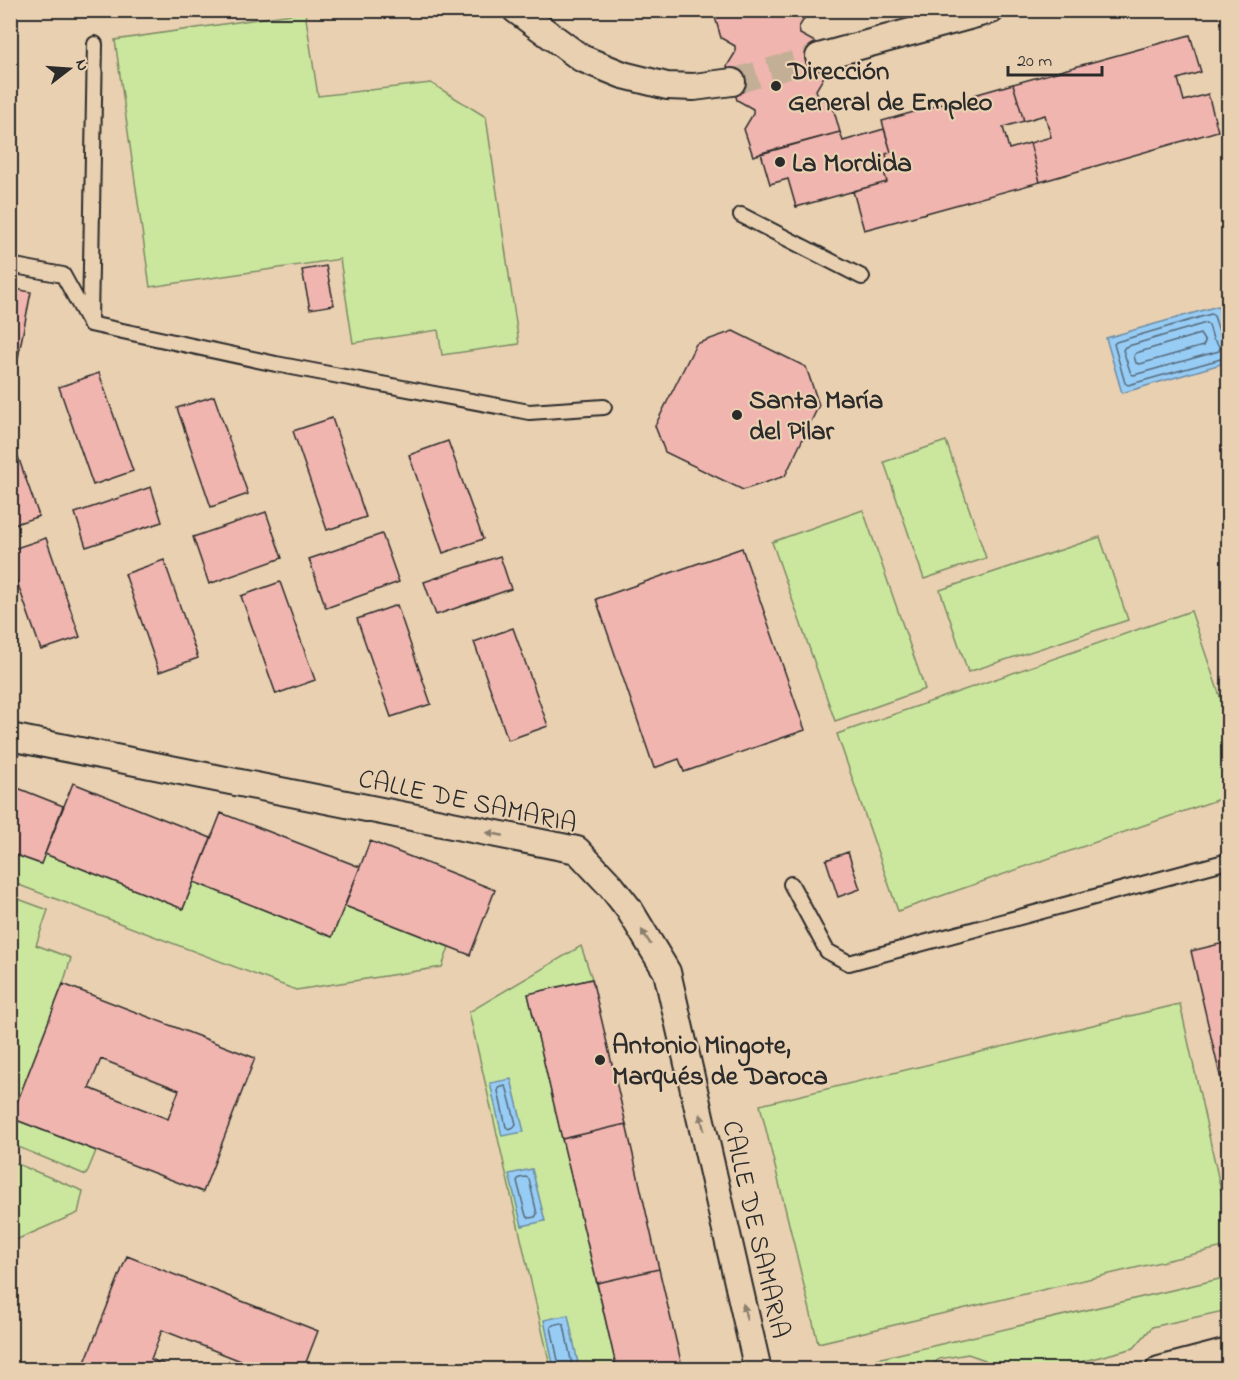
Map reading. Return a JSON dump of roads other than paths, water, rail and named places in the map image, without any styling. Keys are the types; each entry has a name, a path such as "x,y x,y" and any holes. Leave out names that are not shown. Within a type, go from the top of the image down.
{"street":[{"path":"516,10 581,58 622,75 667,86 694,87 732,82"},
{"path":"819,57 979,12"},
{"name":"CALLE DE SAMARIA","path":"10,737 578,850 629,909 667,972 758,1370"},
{"path":"1159,1370 1228,1352"}],"lane":[{"path":"90,324 95,44"},
{"path":"741,215 862,277"},
{"path":"10,266 63,274 90,324 276,364 529,412 604,407"},
{"path":"790,884 827,951 849,963 1228,861"}],"water":[{"path":"1218,306 1228,344 1228,362 1122,393 1106,338"},
{"path":"511,1079 524,1132 502,1136 490,1083"},
{"path":"532,1169 545,1221 522,1226 509,1174"},
{"path":"568,1315 579,1368 554,1369 544,1320"}],"tunnel":[{"path":"732,82 819,57"}],"place":[{"name":"Dirección General de Empleo","path":"776,86"},
{"name":"La Mordida","path":"780,162"},
{"name":"Santa María del Pilar","path":"737,415"},
{"name":"Antonio Mingote, Marqués de Daroca","path":"600,1060"}]}
